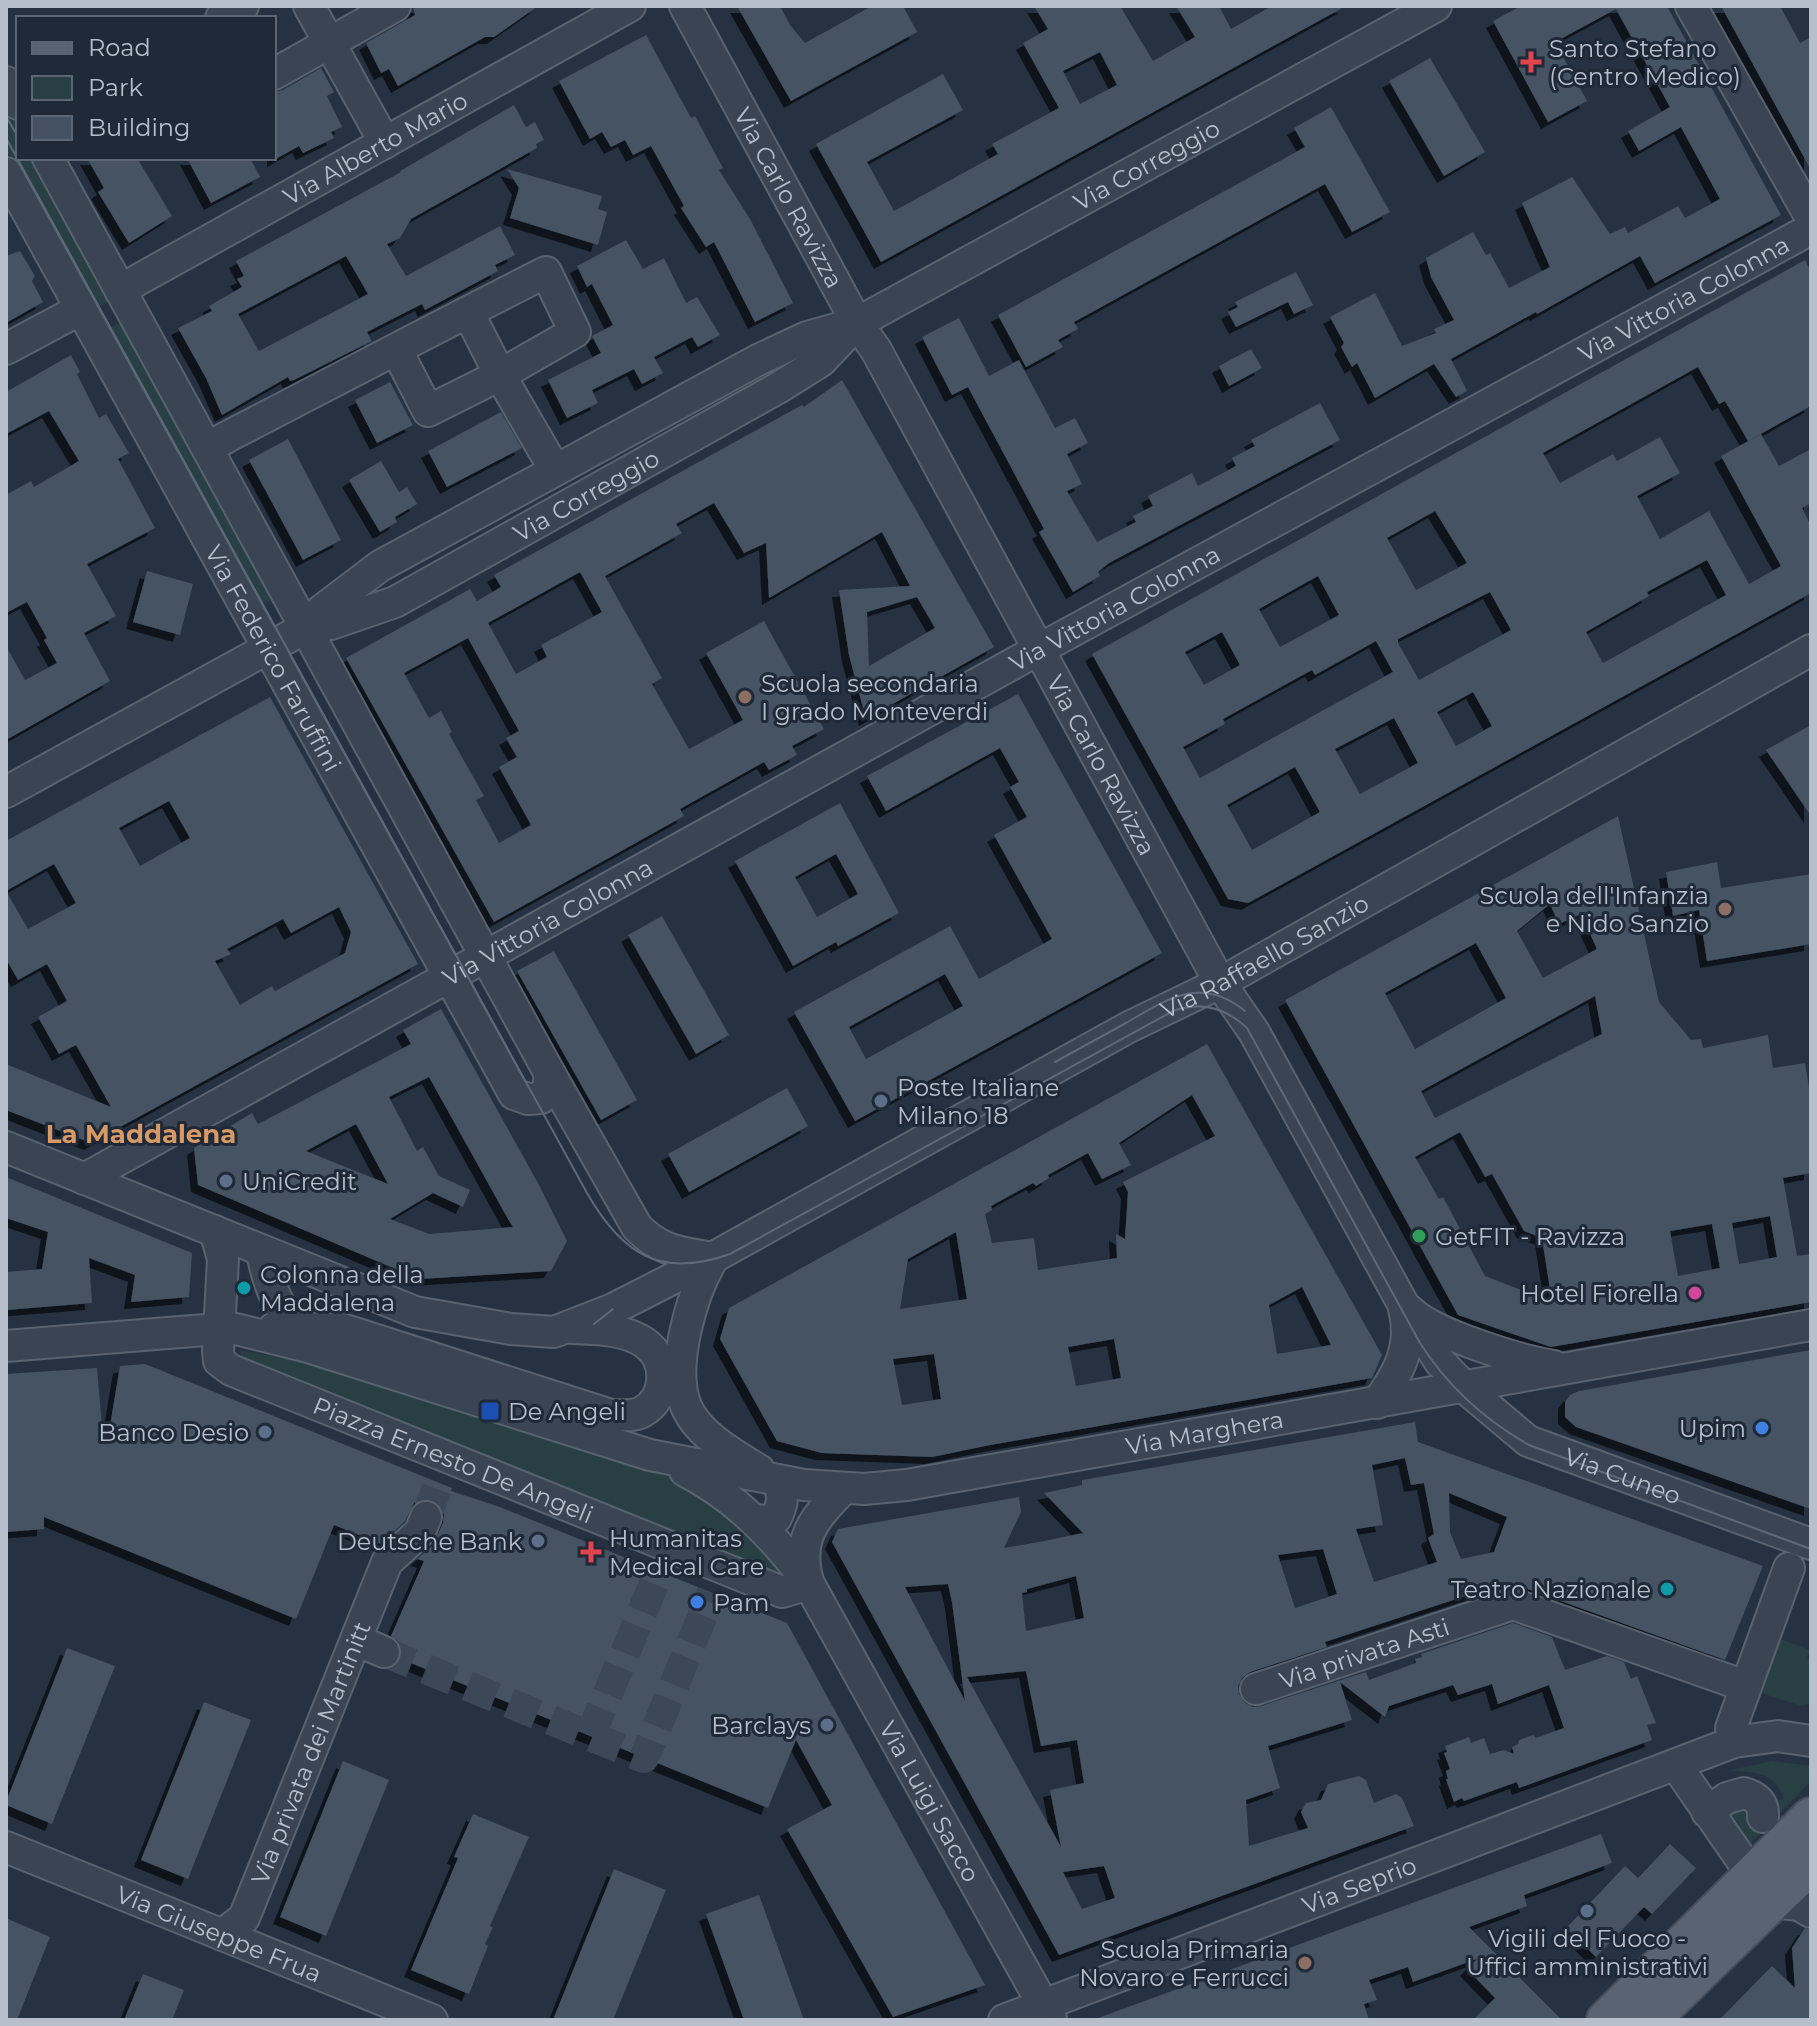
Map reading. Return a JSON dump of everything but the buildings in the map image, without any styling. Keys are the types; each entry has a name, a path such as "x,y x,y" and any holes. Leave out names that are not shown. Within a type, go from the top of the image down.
{"main road":[{"path":"1650,2020 1761,1889 1811,1817"},
{"path":"1606,2020 1761,1889 1811,1864"}],"street":[{"path":"225,16 243,6"},
{"path":"309,6 385,143"},
{"path":"276,73 395,6"},
{"name":"Via Alberto Mario","path":"120,290 630,6"},
{"name":"Via Carlo Ravizza","path":"685,6 857,323 876,350 1040,648 1220,983 1254,1032 1403,1304 1431,1350 1465,1388"},
{"name":"Via Correggio","path":"305,628 322,610 380,566 758,360 807,337 857,323 1434,6"},
{"path":"1691,6 1811,218"},
{"path":"6,82 16,100"},
{"name":"Via Federico Faruffini","path":"49,160 637,1227 651,1241 668,1249 713,1258"},
{"name":"Via Federico Faruffini","path":"6,173 514,1094 528,1099 541,1098 548,1088 550,1074"},
{"name":"Via Vittoria Colonna","path":"84,1179 1040,648 1811,229"},
{"path":"207,448 396,349 546,272 575,332 428,411 396,349"},
{"path":"6,349 81,309"},
{"path":"468,312 555,470"},
{"name":"Via Correggio","path":"305,628 331,624 395,602 778,388 821,361 857,323"},
{"path":"758,360 774,366 778,388"},
{"path":"380,566 376,582 378,589 395,602"},
{"path":"8,786 305,628"},
{"name":"Via Raffaello Sanzio","path":"713,1258 1129,1027 1220,983 1811,650"},
{"path":"6,1147 415,1312 536,1332 570,1328 713,1258"},
{"name":"Piazza Ernesto De Angeli","path":"215,1231 223,1259 230,1330 219,1361 231,1370 444,1470 717,1580 782,1592 809,1584"},
{"path":"262,1251 265,1273 275,1299 301,1337"},
{"path":"713,1258 702,1277 686,1332 680,1376 686,1406 709,1435 726,1450 778,1481 783,1491 782,1506 776,1518 755,1520"},
{"path":"1377,1403 1403,1363 1407,1331 1403,1304"},
{"name":"Via Marghera","path":"1403,1304 1417,1318 1457,1336 1531,1362 1565,1368"},
{"name":"Via Marghera","path":"843,1489 907,1485 1811,1325"},
{"path":"301,1337 328,1327 350,1331 611,1415 630,1416 649,1407 662,1383 662,1372 653,1350 632,1336 570,1328"},
{"path":"6,1346 230,1330 301,1337 650,1455 702,1480 755,1520 809,1584"},
{"name":"Via Cuneo","path":"1465,1388 1528,1441 1795,1538"},
{"path":"650,1455 778,1481 843,1489"},
{"path":"809,1584 802,1561 810,1530 818,1516 843,1489"},
{"name":"Via privata dei Martinitt","path":"222,1935 244,1918 387,1562 420,1532 426,1517"},
{"path":"1734,1742 1731,1728 1745,1686 1800,1569 1802,1558 1795,1538"},
{"name":"Via Luigi Sacco","path":"809,1584 1047,2012"},
{"name":"Via privata Asti","path":"1256,1689 1513,1604 1745,1686"},
{"path":"356,1640 384,1652"},
{"name":"Via Seprio","path":"1047,2012 1734,1742 1778,1736 1811,1741"},
{"path":"1676,1765 1761,1889 1811,1912"},
{"path":"1707,1812 1727,1798 1744,1793 1760,1801 1764,1809 1763,1817"},
{"name":"Via Giuseppe Frua","path":"6,1847 432,2020"},
{"path":"1004,2020 1047,2012"}],"green space":[{"path":"6,104 16,122 16,160 37,160 113,299 95,309 6,149"},
{"path":"125,320 278,596 261,606 106,330"},
{"path":"240,1350 296,1361 654,1470 699,1491 742,1520 788,1577 765,1577 245,1367"},
{"path":"1780,1639 1810,1650 1807,1658 1811,1659 1811,1703 1802,1706 1761,1693"},
{"path":"1772,1761 1811,1766 1811,1781 1746,1848 1726,1816 1731,1811 1784,1799 1775,1783 1761,1774 1726,1771"}],"tunnel":[{"path":"426,1517 439,1483"},
{"path":"590,1736 659,1572"},
{"path":"384,1652 644,1758 712,1593"}],"tram line":[{"path":"6,116 16,134"},
{"path":"6,138 16,156"},
{"path":"18,160 587,1193 614,1232 629,1246 645,1256 683,1264 730,1254 1173,1011 1193,1006 1212,1008 1230,1015 1247,1028 1420,1343 1468,1401 1497,1425 1529,1445 1811,1549"},
{"path":"1055,1062 1156,1006 1184,994 1214,994 1245,1011"},
{"path":"594,1324 613,1309"}],"place":[{"name":"Santo Stefano (Centro Medico)","path":"1531,62"},
{"name":"Scuola secondaria I grado Monteverdi","path":"745,697"},
{"name":"Scuola dell'Infanzia e Nido Sanzio","path":"1725,909"},
{"name":"Poste Italiane Milano 18","path":"881,1101"},
{"name":"UniCredit","path":"226,1181"},
{"name":"GetFIT - Ravizza","path":"1419,1236"},
{"name":"Colonna della Maddalena","path":"244,1288"},
{"name":"Hotel Fiorella","path":"1695,1293"},
{"name":"De Angeli","path":"490,1411"},
{"name":"Upim","path":"1762,1428"},
{"name":"Banco Desio","path":"265,1432"},
{"name":"Deutsche Bank","path":"538,1541"},
{"name":"Humanitas Medical Care","path":"591,1552"},
{"name":"Teatro Nazionale","path":"1667,1589"},
{"name":"Pam","path":"697,1602"},
{"name":"Barclays","path":"827,1725"},
{"name":"Vigili del Fuoco - Uffici amministrativi","path":"1587,1911"},
{"name":"Scuola Primaria Novaro e Ferrucci","path":"1305,1963"}],"district":[{"name":"La Maddalena","path":"141,1134"}]}
